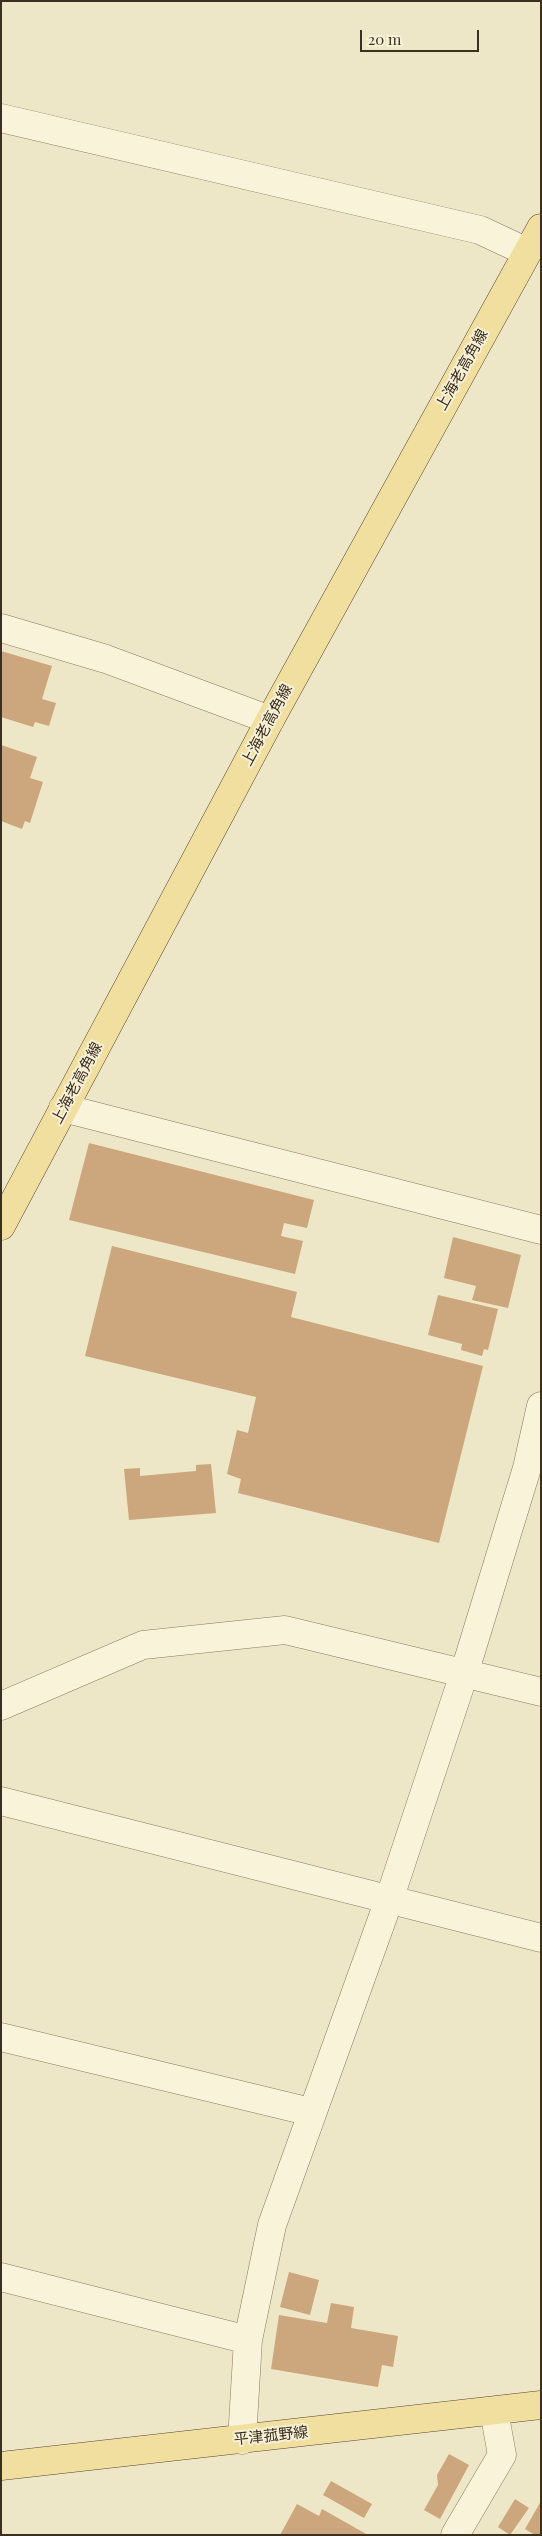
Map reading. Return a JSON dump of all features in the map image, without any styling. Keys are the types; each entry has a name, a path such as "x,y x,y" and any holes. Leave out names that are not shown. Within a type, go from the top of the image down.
{"main road":[{"name":"上海老高角線","path":"1,1226 270,720 541,228"},
{"name":"平津菰野線","path":"1,2466 541,2405"}],"street":[{"path":"1,118 480,230 527,252"},
{"path":"1,628 106,659 270,720"},
{"path":"64,1108 541,1230"},
{"path":"242,2440 248,2340 272,2225 389,1900 534,1470 541,1406"},
{"path":"1,1706 143,1645 285,1630 541,1692"},
{"path":"1,1801 541,1938"},
{"path":"1,2037 312,2112"},
{"path":"1,2277 248,2340"},
{"path":"455,2535 502,2455 494,2411"}],"building":[{"path":"1,651 52,666 42,699 56,703 49,726 35,722 33,727 1,717"},
{"path":"1,745 37,757 30,778 43,782 30,823 25,821 22,829 1,821"},
{"path":"89,1143 314,1200 307,1228 284,1223 281,1236 303,1241 295,1274 69,1220"},
{"path":"453,1237 521,1255 508,1308 472,1300 476,1286 444,1278"},
{"path":"112,1246 297,1292 291,1317 483,1366 439,1543 238,1493 241,1479 227,1474 237,1430 248,1433 256,1397 85,1356"},
{"path":"438,1295 498,1309 488,1350 484,1349 482,1356 461,1350 462,1344 428,1335"},
{"path":"211,1464 216,1513 129,1520 124,1469 140,1468 140,1476 196,1471 196,1465"},
{"path":"289,2272 319,2280 310,2315 280,2307"},
{"path":"331,2303 354,2307 351,2328 398,2336 393,2367 382,2365 378,2387 271,2369 279,2315 327,2323"},
{"path":"449,2454 469,2465 440,2519 424,2510 438,2485 437,2475"},
{"path":"331,2481 372,2504 364,2518 323,2495"},
{"path":"515,2499 529,2508 510,2535 498,2527"},
{"path":"541,2501 541,2535 535,2535 525,2529"},
{"path":"297,2504 319,2516 322,2509 368,2535 280,2535"}]}
